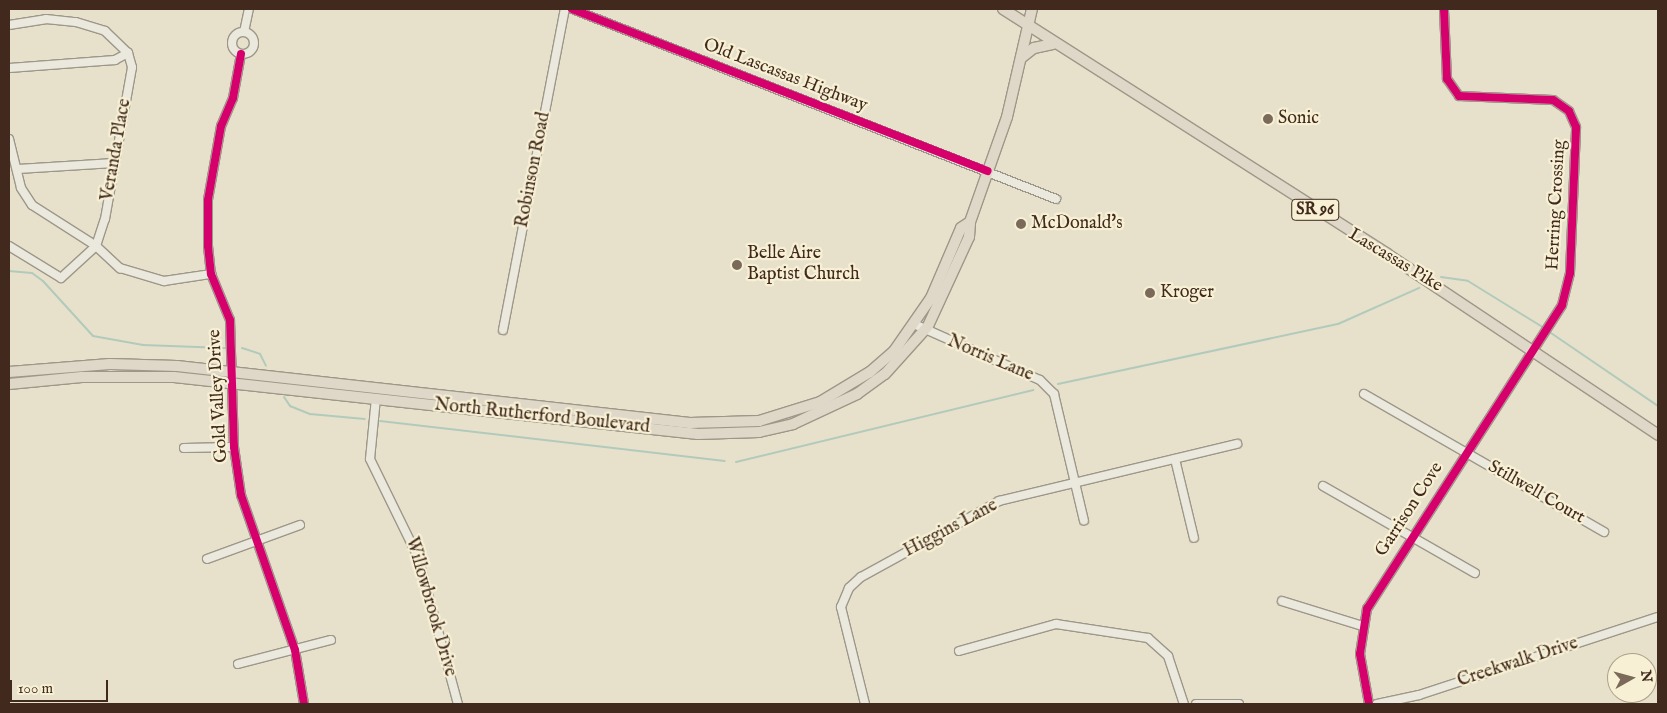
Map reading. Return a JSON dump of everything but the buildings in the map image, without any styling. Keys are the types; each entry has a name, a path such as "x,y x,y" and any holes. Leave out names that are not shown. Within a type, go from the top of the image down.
{"main road":[{"name":"Lascassas Pike","path":"1003,9 1026,27 1532,348 1658,435"},
{"path":"1023,9 1026,27"},
{"path":"1026,27 1032,9"},
{"name":"North Rutherford Boulevard","path":"9,372 49,368 141,364 376,398 673,432 759,432 827,411 857,394 885,374 924,332 947,294 969,237 970,222 988,171 1021,58 1026,27"},
{"path":"1021,58 1034,48 1053,44"},
{"name":"North Rutherford Boulevard","path":"9,384 123,376 233,376 727,423 759,421 820,402 870,372 914,324 942,276 961,228 970,222"},
{"path":"49,368 50,380"}],"street":[{"path":"45,9 46,18"},
{"name":"Gold Valley Drive","path":"249,9 244,32 232,40 241,54 233,98 221,126 208,200 211,274 230,320 234,447 241,495 295,650 304,704"},
{"name":"Robinson Road","path":"503,330 565,9"},
{"name":"Old Lascassas Highway","path":"572,9 1056,199"},
{"name":"Herring Crossing","path":"1444,9 1447,79 1453,91 1470,99 1552,100 1566,107 1576,127 1570,273 1562,305 1532,348"},
{"path":"9,25 46,18 105,31 128,53 115,60 9,68"},
{"name":"Gold Valley Drive","path":"241,54 254,45 244,32"},
{"name":"Veranda Place","path":"96,246 132,67 128,53"},
{"path":"9,139 18,169 21,188 32,205 96,246 120,268 147,279 211,274"},
{"path":"18,169 114,163"},
{"path":"9,246 61,278 96,246"},
{"name":"Norris Lane","path":"914,324 924,332 1040,380 1054,394 1084,521"},
{"name":"Garrison Cove","path":"1369,704 1360,654 1363,626 1377,588 1532,348"},
{"name":"Stillwell Court","path":"1364,394 1604,532"},
{"name":"Willowbrook Drive","path":"376,398 370,459 415,549 458,704"},
{"name":"Higgins Lane","path":"865,704 843,626 841,607 849,588 999,501 1237,444"},
{"path":"184,448 234,447"},
{"path":"1175,459 1194,538"},
{"path":"1323,486 1475,573"},
{"path":"207,559 300,525"},
{"path":"1282,601 1363,626"},
{"name":"Creekwalk Drive","path":"1377,704 1420,695 1658,617"},
{"path":"959,651 1056,624 1148,638 1168,656 1184,704"},
{"path":"238,664 331,640"},
{"path":"1196,704 1239,704"}],"waterway":[{"path":"9,271 32,273 43,281 93,336 143,345 225,348"},
{"path":"1441,277 1468,281 1544,328"},
{"path":"1058,384 1338,324 1419,288"},
{"path":"1548,331 1658,406"},
{"path":"242,348 260,354 266,366"},
{"path":"736,462 1033,390"},
{"path":"284,397 290,406 310,414 365,419"},
{"path":"380,421 725,461"}],"cycle path":[{"path":"572,9 988,171"},
{"path":"1369,704 1360,654 1367,609 1562,305 1570,273 1576,127 1569,111 1553,100 1459,96 1447,79 1444,9"},
{"path":"241,54 233,98 221,126 208,200 208,246 211,274 230,320 234,447 241,495 295,650 304,704"}],"place":[{"name":"Sonic","path":"1268,119"},
{"name":"McDonald's","path":"1021,224"},
{"name":"Belle Aire Baptist Church","path":"737,265"},
{"name":"Kroger","path":"1150,293"}]}
